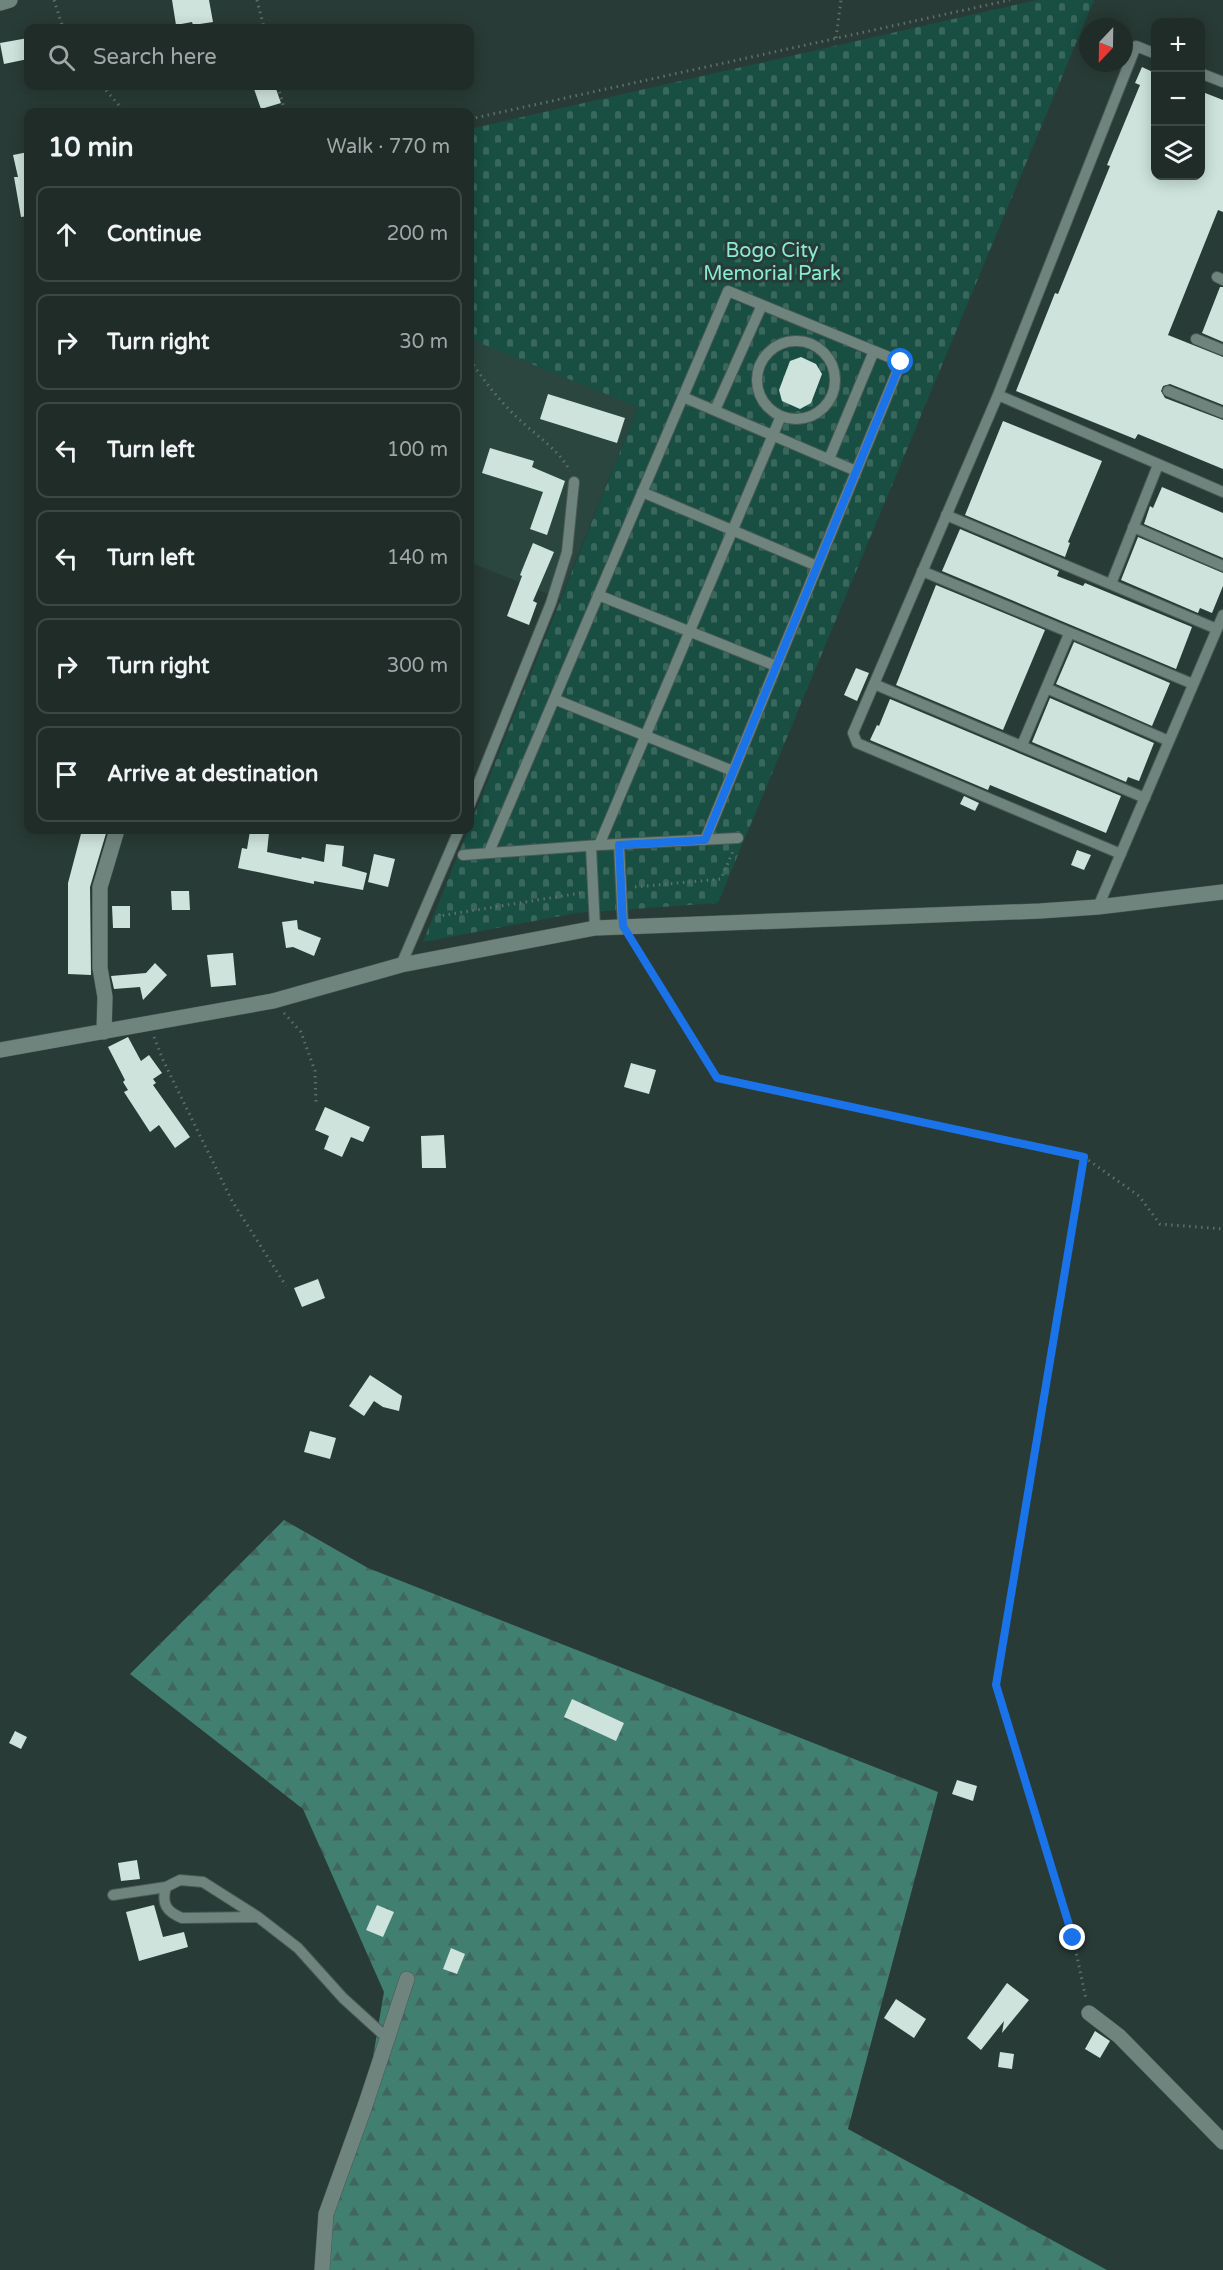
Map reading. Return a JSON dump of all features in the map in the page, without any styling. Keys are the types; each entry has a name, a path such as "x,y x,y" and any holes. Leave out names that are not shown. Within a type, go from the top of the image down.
{"street":[{"path":"0,3 10,0"},
{"path":"104,1032 105,998 100,968 100,888 116,834"},
{"path":"0,1050 273,1001 401,965 595,928 1098,908 1223,892"},
{"path":"322,2270 326,2214 407,1979"},
{"path":"1089,2013 1119,2036 1223,2142"}],"lane":[{"path":"1121,854 857,743 853,733 998,395 1136,46 1151,52"},
{"path":"1205,75 1223,82"},
{"path":"489,852 728,291 901,362 705,840"},
{"path":"715,410 762,305"},
{"path":"810,343 816,327"},
{"path":"1196,339 1223,350"},
{"path":"786,342 810,343 829,359 834,370 835,382 832,394 826,405 812,415 794,419 781,416 763,401 758,389 759,365 775,347 786,342"},
{"path":"829,459 874,351"},
{"path":"1167,391 1223,413"},
{"path":"998,395 1223,492"},
{"path":"682,397 856,471"},
{"path":"595,928 593,891 595,846 690,632 781,416"},
{"path":"1111,584 1158,465"},
{"path":"474,794 558,582 567,552 574,482"},
{"path":"642,492 817,566"},
{"path":"946,515 1217,629"},
{"path":"1133,526 1223,566"},
{"path":"922,571 1193,684"},
{"path":"598,596 776,666"},
{"path":"1098,908 1223,615"},
{"path":"1022,745 1069,634"},
{"path":"874,684 1144,798"},
{"path":"1046,688 1169,741"},
{"path":"554,699 733,771"},
{"path":"401,965 457,834"},
{"path":"463,855 738,838"},
{"path":"619,845 623,926"},
{"path":"113,1895 166,1887 180,1880 203,1882 258,1917 298,1948 343,1998 387,2038"},
{"path":"166,1887 165,1907 171,1914 182,1918 258,1917"}],"path":[{"path":"54,0 62,24"},
{"path":"256,0 263,24"},
{"path":"836,38 841,0"},
{"path":"474,118 1010,0"},
{"path":"106,90 121,108"},
{"path":"279,90 284,108"},
{"path":"474,366 489,388 560,456 570,469 574,482"},
{"path":"621,888 721,879 738,838"},
{"path":"443,906 439,916 593,891"},
{"path":"623,926 717,1078 1084,1157 1139,1196 1160,1224 1223,1229"},
{"path":"273,1001 301,1032 315,1071 316,1102"},
{"path":"150,1024 163,1060 232,1201 286,1286"},
{"path":"1084,1157 996,1685 1073,1938 1089,2013"}],"shaded area":[{"path":"474,340 638,407 560,599 474,564"}],"green space":[{"name":"Bogo City Memorial Park","path":"1037,0 1094,0 1087,18 1079,18 1079,36 718,903 577,913 423,942 466,834 474,834 474,815 638,407 474,341 474,128"},
{"path":"284,1520 368,1568 938,1792 848,2129 1107,2270 323,2270 324,2233 363,2116 384,1992 303,1809 130,1674"}],"building":[{"path":"172,0 209,0 213,22 176,24"},
{"path":"24,39 24,60 4,64 0,43"},
{"path":"1142,67 1151,71 1151,180 1205,180 1205,93 1223,100 1223,212 1218,210 1168,335 1223,357 1223,405 1170,384 1163,386 1161,391 1165,398 1223,420 1223,469 1138,434 1135,439 1016,391 1110,166 1107,165 1140,85 1135,83"},
{"path":"254,90 276,90 281,103 261,108"},
{"path":"24,153 24,217 21,217 14,177 18,177 13,155"},
{"path":"1220,287 1223,287 1223,342 1202,333"},
{"path":"801,357 816,364 822,374 811,403 800,409 782,401 779,390 790,361"},
{"path":"548,394 625,418 617,443 540,419"},
{"path":"1003,421 1102,461 1068,542 1070,543 1065,557 965,515"},
{"path":"490,448 534,461 532,467 565,481 547,535 530,529 543,492 482,473"},
{"path":"1162,487 1223,513 1223,558 1144,524 1150,506 1153,508"},
{"path":"960,529 1059,571 1057,576 1083,586 1085,583 1192,627 1176,669 942,571"},
{"path":"1138,537 1223,573 1223,586 1212,613 1200,608 1198,613 1121,580"},
{"path":"533,543 554,552 533,601 537,603 529,625 507,616"},
{"path":"936,585 1045,630 1003,730 896,685"},
{"path":"1074,642 1170,683 1152,726 1056,684"},
{"path":"856,668 869,673 857,701 844,695"},
{"path":"1050,698 1154,743 1139,781 1128,777 1126,782 1032,742"},
{"path":"890,699 1121,796 1106,833 990,785 988,790 870,740 877,725 879,726"},
{"path":"964,796 979,803 975,811 960,804"},
{"path":"81,834 106,834 90,887 91,975 68,974 68,883"},
{"path":"250,834 269,834 267,852 324,862 326,844 344,846 342,866 367,873 363,890 314,881 314,884 238,868 242,848 247,849"},
{"path":"1077,850 1091,855 1084,870 1071,865"},
{"path":"374,854 395,859 388,887 368,882"},
{"path":"171,891 189,891 190,910 172,910"},
{"path":"112,906 130,906 130,928 113,928"},
{"path":"297,920 298,929 321,938 314,956 293,947 286,948 282,922"},
{"path":"233,953 236,985 211,987 207,955"},
{"path":"155,963 167,975 143,1000 140,987 114,989 111,976 146,973"},
{"path":"128,1037 141,1061 149,1055 162,1073 153,1079 156,1083 153,1085 190,1137 175,1148 159,1125 150,1132 124,1092 128,1090 123,1082 125,1080 108,1047"},
{"path":"631,1063 656,1070 649,1094 624,1087"},
{"path":"325,1107 370,1127 363,1142 351,1137 342,1157 324,1149 329,1136 315,1130"},
{"path":"444,1135 446,1168 422,1168 421,1136"},
{"path":"318,1279 325,1298 302,1307 294,1288"},
{"path":"370,1375 402,1396 399,1411 383,1407 374,1401 364,1416 349,1406"},
{"path":"310,1431 336,1438 330,1459 304,1452"},
{"path":"572,1699 624,1723 616,1741 564,1717"},
{"path":"15,1731 27,1737 21,1749 9,1743"},
{"path":"957,1780 977,1786 973,1801 952,1794"},
{"path":"137,1860 140,1879 121,1881 118,1863"},
{"path":"154,1905 163,1937 184,1932 188,1947 139,1961 126,1912"},
{"path":"377,1905 394,1912 383,1937 366,1930"},
{"path":"451,1948 465,1954 457,1974 443,1969"},
{"path":"1007,1983 1029,2000 1002,2033 1004,2021 981,2050 967,2038"},
{"path":"896,1999 926,2019 914,2038 884,2018"},
{"path":"1095,2031 1110,2041 1100,2058 1085,2049"},
{"path":"1000,2052 1014,2054 1012,2069 998,2067"}],"route":[{"path":"901,362 705,840 619,845 623,926 717,1078 1084,1157 996,1685 1073,1938"}]}
